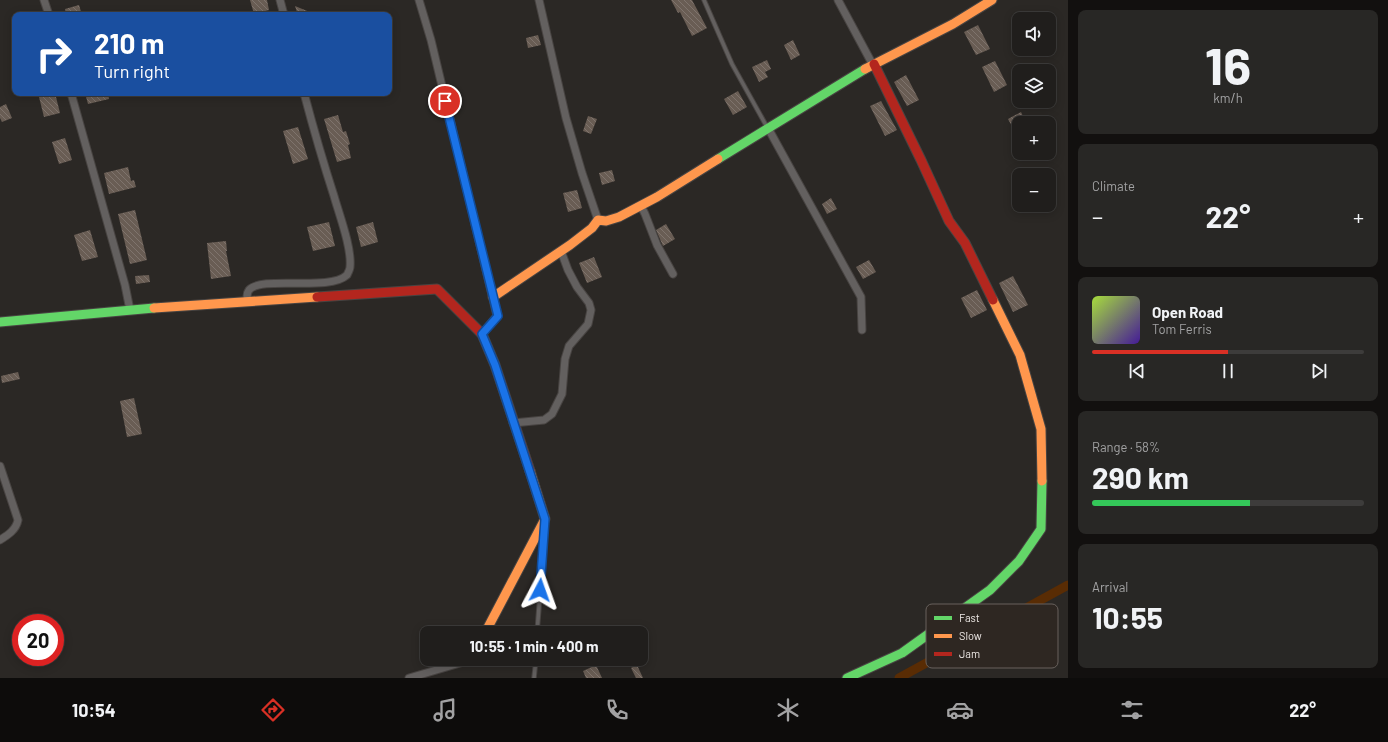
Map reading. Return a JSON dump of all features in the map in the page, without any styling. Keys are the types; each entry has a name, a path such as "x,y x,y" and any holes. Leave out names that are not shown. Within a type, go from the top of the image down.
{"street":[{"path":"44,0 48,12"},
{"path":"280,0 283,12"},
{"path":"419,0 431,40 498,316 482,334"},
{"path":"539,0 566,118 598,220"},
{"path":"838,0 874,66 921,160 949,221 965,243 1020,355 1040,429 1042,474 1041,529 1019,561 990,590 970,604"},
{"path":"598,220 606,221 619,217 641,206 834,88 953,24 992,0"},
{"path":"71,96 130,310"},
{"path":"248,302 247,294 250,289 255,287 272,283 327,282 343,277 350,268 350,256 343,226 305,96"},
{"path":"768,128 861,297 862,330"},
{"path":"641,206 657,246 673,274"},
{"path":"493,297 561,251 592,228 598,220"},
{"path":"514,423 544,420 552,414 562,394 565,359 569,346 588,324 591,310 589,303 577,287 568,270 561,251"},
{"path":"0,322 130,310 438,289 482,334 495,365 545,519 489,626"},
{"path":"0,466 18,520 17,526 0,540"},
{"path":"847,678 902,653 926,636"},
{"path":"409,678 450,666"}],"lane":[{"path":"704,0 732,64 768,128"},
{"path":"537,626 545,519"},
{"path":"534,678 535,666"}],"building":[{"path":"250,0 267,0 269,10 253,12"},
{"path":"671,0 692,0 707,28 692,36 680,12 678,13"},
{"path":"79,5 81,12 66,12 65,9"},
{"path":"295,6 310,12 297,12"},
{"path":"978,25 990,49 976,55 964,32"},
{"path":"538,35 541,45 528,48 526,38"},
{"path":"793,40 800,55 791,60 784,45"},
{"path":"767,60 771,69 765,72 768,77 759,82 752,67"},
{"path":"995,61 1007,85 994,92 982,67"},
{"path":"906,75 919,100 907,106 894,82"},
{"path":"738,91 747,107 733,115 724,99"},
{"path":"56,96 60,113 44,117 39,97"},
{"path":"86,96 108,96 109,99 88,104"},
{"path":"881,101 897,130 885,136 870,106"},
{"path":"6,104 12,118 2,122 0,118 0,107"},
{"path":"1021,112 1023,116 1014,116"},
{"path":"338,115 343,132 346,131 350,144 348,145 351,158 337,162 324,119"},
{"path":"588,116 597,119 591,134 583,131"},
{"path":"1012,117 1012,126 1008,119"},
{"path":"298,127 308,159 293,164 283,131"},
{"path":"65,138 72,160 59,164 52,142"},
{"path":"128,167 131,181 134,180 136,187 109,194 104,173"},
{"path":"612,170 615,181 602,185 599,173"},
{"path":"577,190 582,208 568,212 563,193"},
{"path":"831,198 837,209 827,214 822,204"},
{"path":"135,210 147,260 130,264 118,214"},
{"path":"329,222 335,246 313,251 307,227"},
{"path":"373,222 378,242 361,247 356,227"},
{"path":"666,224 675,239 663,246 656,230"},
{"path":"90,230 98,257 82,261 74,235"},
{"path":"226,241 226,251 231,276 211,279 207,243"},
{"path":"594,257 602,277 587,283 579,263"},
{"path":"869,260 876,272 863,279 856,267"},
{"path":"149,275 150,282 136,284 135,276"},
{"path":"1013,276 1028,305 1013,312 999,283"},
{"path":"977,290 987,310 971,318 961,298"},
{"path":"18,372 20,379 2,383 1,376"},
{"path":"134,398 142,434 127,437 120,401"},
{"path":"596,666 602,678 586,678 583,671"},
{"path":"637,666 643,678 636,678 631,668"}],"waterway":[{"path":"1033,604 1068,585"},
{"path":"899,678 926,663"}],"traffic: fast":[{"path":"718,159 865,69"},
{"path":"0,322 154,308"},
{"path":"970,604 990,590 1019,561 1041,529 1042,481"},
{"path":"847,678 902,653 926,636"}],"traffic: slow":[{"path":"865,69 953,24 992,0"},
{"path":"493,297 570,245 592,228 598,220 606,221 619,217 657,197 718,159"},
{"path":"154,308 317,297"},
{"path":"993,300 1020,355 1041,429 1042,481"},
{"path":"489,626 545,519 530,471"}],"traffic: jam":[{"path":"874,64 949,221 965,243 993,300"},
{"path":"317,297 437,289 482,334 495,365 530,471"}],"route":[{"path":"445,101 498,316 482,334 495,365 545,519 540,590"}]}
